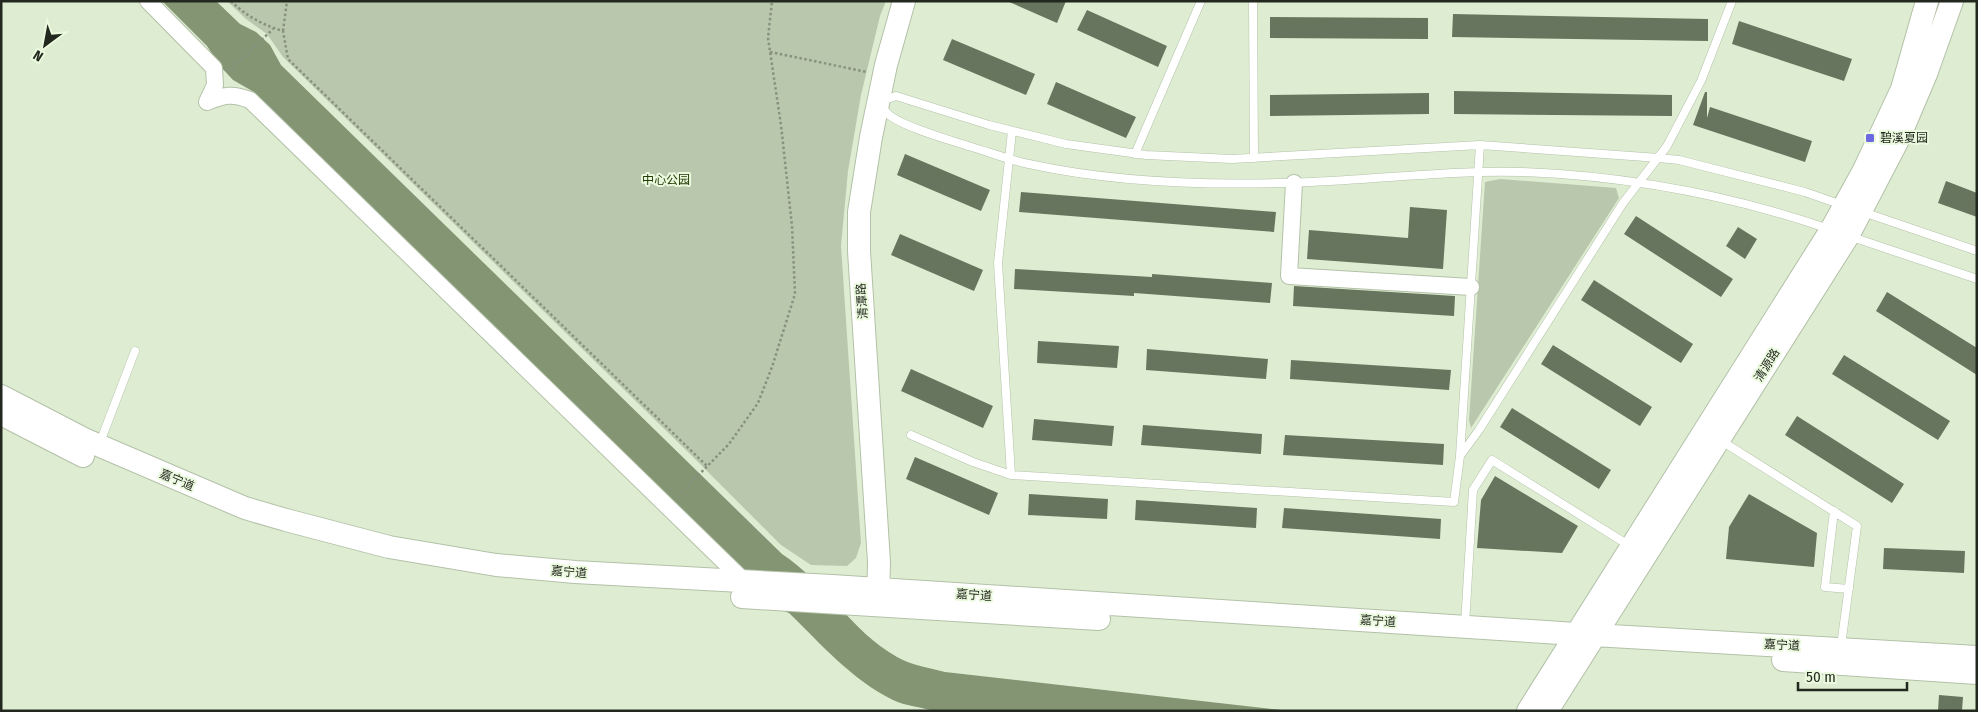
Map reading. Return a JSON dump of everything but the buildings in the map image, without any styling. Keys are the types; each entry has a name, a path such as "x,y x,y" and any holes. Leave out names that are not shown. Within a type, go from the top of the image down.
{"main road":[{"name":"清潭路","path":"878,598 879,562 859,251 860,212 878,102 897,20 904,1"},
{"name":"清源路","path":"1853,209 1882,133 1902,89 1927,1"},
{"name":"清源路","path":"1528,711 1582,641 1720,440 1853,209 1898,140 1930,65 1952,1"},
{"name":"清源路","path":"1547,711 1631,547 1840,233"},
{"name":"嘉宁道","path":"1,396 99,446 245,508 389,547 461,560 534,569 752,590"},
{"name":"嘉宁道","path":"1,414 76,453 156,488 240,520 352,552 458,572 510,579 752,590 1582,641 1977,673"},
{"name":"嘉宁道","path":"878,598 1465,626 1582,641 1841,648 1977,657"}],"street":[{"path":"148,1 214,68 215,84 207,102 223,95 238,95 250,100 752,590"},
{"path":"1294,183 1289,276 1471,287"}],"lane":[{"path":"1135,154 1201,1"},
{"path":"1253,1 1254,158"},
{"path":"1460,456 1479,430 1623,203 1667,146 1701,81 1732,1"},
{"path":"1977,251 1795,190 1679,160 1480,145 1232,159 1135,154 1066,144 1012,131 896,96 878,102 888,115 928,134 1029,164 1125,179 1224,185 1294,183 1478,172 1522,172 1608,178 1751,205 1977,278"},
{"path":"1011,474 998,263 1012,131"},
{"path":"911,435 973,462 1011,474 1454,502 1460,456 1480,145"},
{"path":"99,446 135,350"},
{"path":"1720,440 1858,526 1841,648"},
{"path":"1465,626 1473,490 1492,460 1631,547"},
{"path":"1834,511 1825,587 1850,589"}],"path":[{"path":"231,1 264,26 284,32"},
{"path":"287,1 284,32 288,59 707,466"},
{"path":"667,506 729,444 758,403 772,367 795,294 792,226 781,125 768,38 772,1"},
{"path":"215,84 273,28"},
{"path":"770,52 884,76"}],"green space":[{"name":"中心公园","path":"227,1 886,1 880,16 861,95 848,171 841,246 861,543 856,558 847,566 811,565 781,545 283,57 267,34 246,19"},
{"path":"1500,179 1616,188 1619,198 1471,428 1469,420 1485,182"}],"shaded area":[{"path":"162,1 216,1 240,24 256,32 270,45 281,65 782,554 812,578 866,634 897,657 914,664 945,672 1290,711 934,711 898,702 878,692 838,661 789,613 779,609 254,92 233,80 220,66 207,46"}],"place":[{"name":"碧溪夏园","path":"1870,138"}]}
